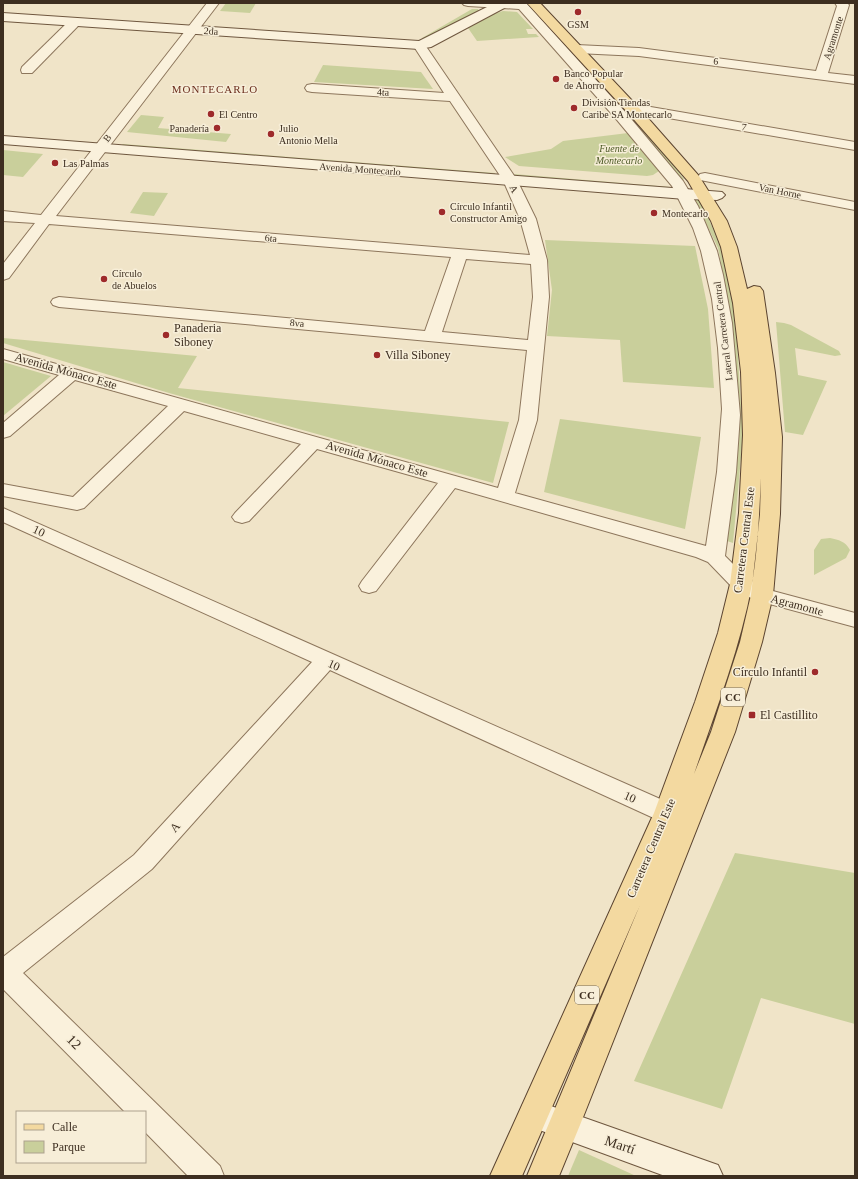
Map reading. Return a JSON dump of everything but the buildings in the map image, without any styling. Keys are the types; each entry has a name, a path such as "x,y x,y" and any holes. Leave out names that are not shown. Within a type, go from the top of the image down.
{"main road":[{"name":"Carretera Central Este","path":"542,1176 564,1126 723,732 751,642 762,595 770,514 772,456 766,373 758,307 742,246 732,221 700,188 639,111 582,48 545,3"},
{"name":"Carretera Central Este","path":"525,4 582,48"},
{"name":"Carretera Central Este","path":"506,1176 667,813 707,702 729,633 741,584 749,513 753,454 750,372 742,303 729,246 719,222 700,188"}],"street":[{"name":"B","path":"3,275 103,144 214,3"},
{"path":"403,44 474,3 525,4"},
{"name":"Agramonte","path":"821,75 844,5 841,3"},
{"path":"850,3 855,4"},
{"path":"419,45 426,44 502,4"},
{"name":"Lateral Carretera Central","path":"525,4 622,117 700,188 711,253 720,293 731,420 723,505 715,557"},
{"name":"2da","path":"3,17 419,45"},
{"path":"27,70 75,22"},
{"name":"A","path":"419,45 506,175 528,219 539,260 541,297 528,420 506,495"},
{"name":"6","path":"582,48 639,52 855,80"},
{"name":"4ta","path":"312,88 453,97"},
{"name":"7","path":"639,111 855,146"},
{"name":"Avenida Montecarlo","path":"3,131 103,144"},
{"name":"Avenida Montecarlo","path":"3,140 103,144 506,175 700,188"},
{"name":"Van Horne","path":"700,188 716,178 855,206"},
{"name":"6ta","path":"3,216 539,260"},
{"path":"432,336 460,253"},
{"name":"8va","path":"59,302 535,346"},
{"name":"Avenida Mónaco Este","path":"3,354 506,495 703,552 715,557 741,584"},
{"path":"3,432 73,373"},
{"path":"3,490 77,504 181,404"},
{"path":"242,517 314,441"},
{"path":"369,586 450,480"},
{"name":"10","path":"3,514 326,661 667,813"},
{"name":"Agramonte","path":"741,584 762,595 784,602 855,620"},
{"name":"A","path":"3,972 143,862 326,661"},
{"name":"12","path":"3,972 144,1111"},
{"name":"12","path":"146,1113 209,1176"},
{"name":"Martí","path":"534,1114 707,1176"}],"green space":[{"path":"226,3 256,3 250,13 220,11"},
{"path":"525,3 529,3 664,153 684,179 680,180"},
{"path":"472,9 478,9 479,11 425,39 422,38"},
{"path":"503,11 517,12 533,29 526,29 528,34 536,34 539,37 477,41 468,28 494,14"},
{"path":"323,65 421,72 433,89 314,82"},
{"path":"141,115 164,117 158,128 231,134 226,142 127,132"},
{"name":"Fuente de Montecarlo","path":"628,133 659,171 653,175 647,176 519,166 505,157 551,149 563,141"},
{"path":"123,144 495,173 496,176 120,147"},
{"path":"3,150 43,154 23,177 3,175"},
{"path":"514,174 670,187 672,190 519,178"},
{"path":"143,192 168,193 154,216 130,213"},
{"path":"695,200 700,200 722,248 735,310 743,436 733,543 727,541 737,434 730,310 718,248"},
{"path":"545,240 695,246 708,309 714,388 623,382 620,340 547,336 552,290"},
{"path":"776,322 791,325 839,351 841,355 835,356 795,348 798,375 827,381 803,435 785,432"},
{"path":"3,338 197,356 178,388 509,422 493,483 169,393 3,343"},
{"path":"3,362 51,376 3,416"},
{"path":"560,419 701,437 685,529 544,492"},
{"path":"830,538 844,543 850,550 846,558 814,575 814,550 821,539"},
{"path":"735,853 855,873 855,1024 761,998 722,1109 634,1081"},
{"path":"579,1150 636,1176 568,1176"}],"place":[{"name":"GSM","path":"578,12"},
{"name":"Banco Popular de Ahorro","path":"556,79"},
{"name":"División Tiendas Caribe SA Montecarlo","path":"574,108"},
{"name":"El Centro","path":"211,114"},
{"name":"Panadería","path":"217,128"},
{"name":"Julio Antonio Mella","path":"271,134"},
{"name":"Las Palmas","path":"55,163"},
{"name":"Círculo Infantil Constructor Amigo","path":"442,212"},
{"name":"Montecarlo","path":"654,213"},
{"name":"Círculo de Abuelos","path":"104,279"},
{"name":"Panaderia Siboney","path":"166,335"},
{"name":"Villa Siboney","path":"377,355"},
{"name":"Círculo Infantil","path":"815,672"},
{"name":"El Castillito","path":"752,715"}],"district":[{"name":"MONTECARLO","path":"215,89"}]}
